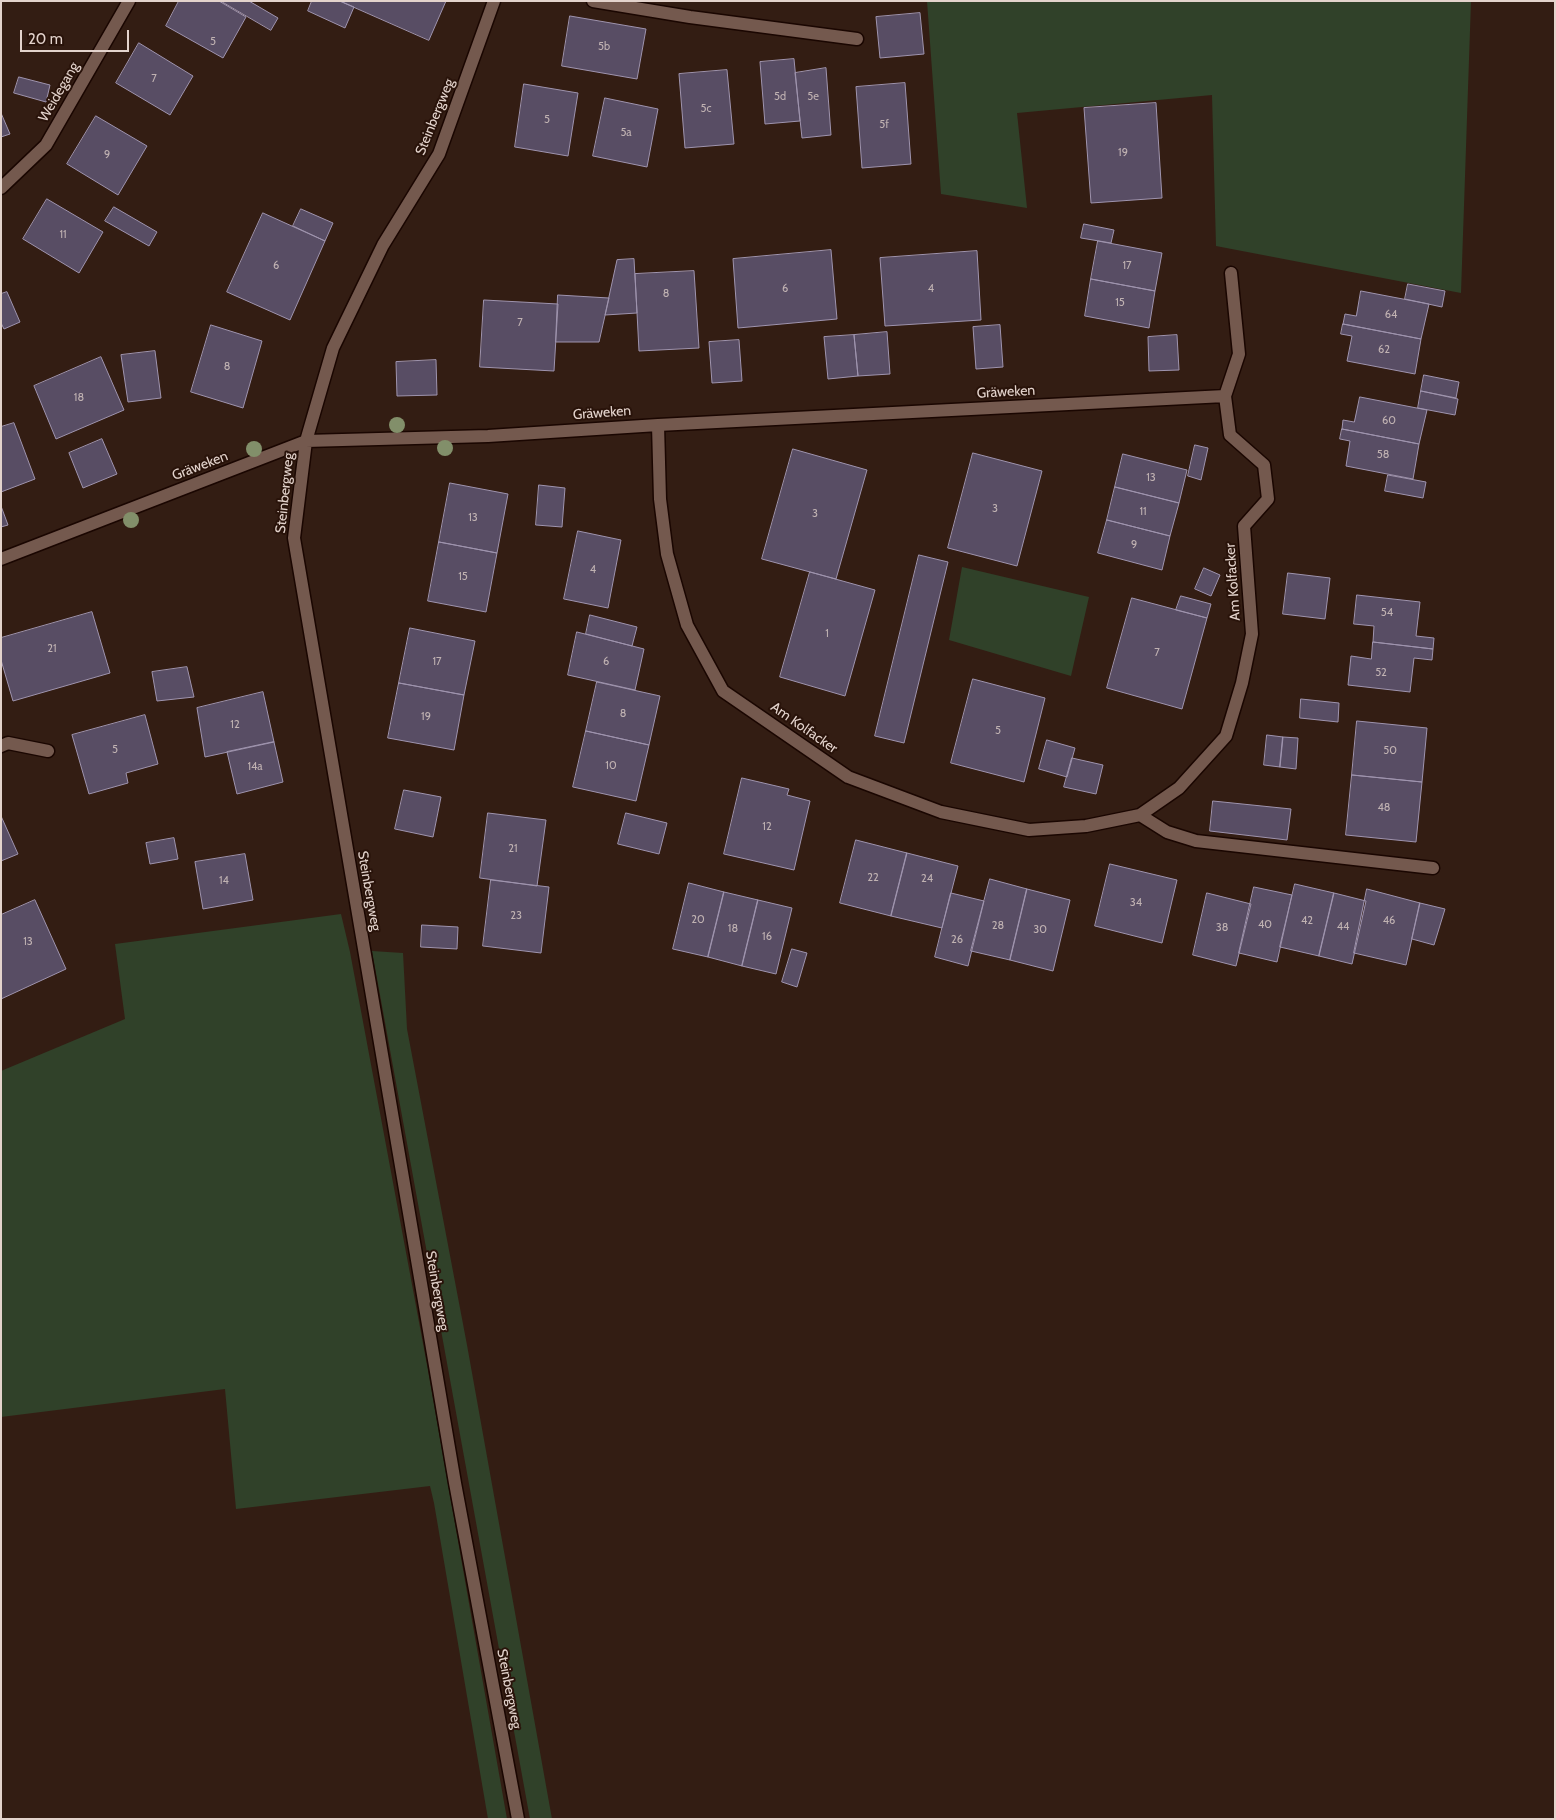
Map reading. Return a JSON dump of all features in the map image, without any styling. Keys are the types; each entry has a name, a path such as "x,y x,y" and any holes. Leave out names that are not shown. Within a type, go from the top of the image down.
{"street":[{"name":"Weidegang","path":"1,188 46,145 129,1"},
{"name":"Steinbergweg","path":"494,1 439,154 383,245 333,348 306,441 294,538 455,1483 518,1819"},
{"path":"593,1 690,17 856,39"},
{"name":"Am Kolfacker","path":"658,424 660,499 667,554 687,624 723,691 848,777 941,812 1029,830 1086,826 1140,815 1179,788 1226,736 1244,675 1252,634 1244,526 1268,499 1264,465 1230,435 1225,396 1239,354 1231,273"},
{"name":"Gräweken","path":"1,559 306,441 488,436 658,424 1225,396"},
{"path":"1,746 8,743 48,751"},
{"path":"1140,815 1167,832 1196,841 1433,868"}],"green space":[{"path":"927,1 1471,1 1461,293 1216,246 1212,95 1017,113 1027,208 941,194"},
{"path":"962,567 1089,597 1071,676 949,640"},
{"path":"341,914 350,952 427,1365 507,1819 488,1819 430,1486 236,1509 225,1389 1,1417 1,1071 125,1019 115,944"},
{"path":"372,951 403,953 407,1029 467,1345 552,1819 530,1819"}],"building":[{"path":"179,1 219,1 246,17 223,58 166,26"},
{"path":"221,1 249,1 278,18 271,30"},
{"path":"312,1 340,1 354,7 345,28 308,11"},
{"path":"340,1 446,1 429,40"},
{"path":"920,13 924,54 880,58 876,17"},
{"path":"570,16 646,29 637,79 562,66"},
{"path":"139,43 193,76 170,115 116,83"},
{"path":"794,59 800,121 765,124 760,62"},
{"path":"826,68 831,135 802,138 795,73"},
{"path":"727,70 734,144 685,148 679,74"},
{"path":"19,77 50,85 46,102 14,93"},
{"path":"905,83 911,164 862,168 856,87"},
{"path":"524,84 578,93 568,156 515,147"},
{"path":"605,98 658,109 647,167 593,156"},
{"path":"1156,103 1162,198 1091,203 1084,108"},
{"path":"1,113 10,134 1,137"},
{"path":"96,116 147,146 118,195 67,164"},
{"path":"47,199 103,232 79,273 23,239"},
{"path":"114,207 157,232 149,246 105,221"},
{"path":"301,209 333,223 325,241 293,226"},
{"path":"263,213 325,241 290,320 227,292"},
{"path":"1084,224 1114,230 1111,243 1081,238"},
{"path":"1098,241 1162,253 1155,291 1091,279"},
{"path":"831,250 837,319 738,328 733,259"},
{"path":"977,251 981,320 885,326 880,258"},
{"path":"634,259 637,313 605,315 617,260"},
{"path":"694,271 699,348 639,351 635,274"},
{"path":"1091,279 1155,291 1149,328 1085,316"},
{"path":"1408,284 1445,291 1442,307 1405,299"},
{"path":"1361,291 1429,304 1421,339 1343,324 1345,314 1356,316"},
{"path":"7,292 20,322 4,329 1,323 1,294"},
{"path":"558,295 609,298 599,342 556,342"},
{"path":"484,300 558,304 554,371 480,367"},
{"path":"1343,324 1421,339 1415,374 1347,361 1352,336 1341,334"},
{"path":"211,325 262,341 243,408 191,392"},
{"path":"1000,325 1003,367 976,369 973,327"},
{"path":"887,332 890,374 858,376 854,335"},
{"path":"854,335 858,376 828,379 824,337"},
{"path":"1177,335 1179,370 1149,371 1148,337"},
{"path":"739,340 742,381 712,383 709,342"},
{"path":"155,351 161,398 128,402 121,355"},
{"path":"101,357 124,410 56,439 34,386"},
{"path":"436,360 437,395 397,396 396,362"},
{"path":"1424,375 1459,382 1456,398 1421,391"},
{"path":"1421,391 1458,399 1455,415 1418,408"},
{"path":"1360,397 1427,410 1419,444 1342,429 1343,420 1354,422"},
{"path":"14,423 35,479 1,492 1,427"},
{"path":"1342,429 1419,444 1413,479 1346,466 1350,441 1340,439"},
{"path":"102,439 117,474 83,488 69,453"},
{"path":"1195,445 1208,448 1201,480 1188,476"},
{"path":"793,449 867,470 836,579 762,559"},
{"path":"973,453 1042,471 1017,566 948,548"},
{"path":"1123,454 1187,470 1179,503 1115,487"},
{"path":"1388,475 1426,482 1423,498 1385,491"},
{"path":"450,483 508,494 497,553 439,542"},
{"path":"539,485 565,488 562,527 536,525"},
{"path":"1115,487 1179,503 1170,536 1107,520"},
{"path":"1,506 8,525 1,527"},
{"path":"1107,520 1170,536 1162,570 1098,553"},
{"path":"578,531 621,540 608,608 564,599"},
{"path":"439,542 497,553 486,612 428,601"},
{"path":"919,555 948,562 904,743 875,736"},
{"path":"1204,568 1220,575 1211,596 1195,589"},
{"path":"810,572 875,590 845,696 780,677"},
{"path":"1288,573 1330,578 1325,619 1283,614"},
{"path":"1357,595 1420,602 1416,636 1434,638 1433,649 1373,642 1374,626 1354,624"},
{"path":"1181,596 1211,604 1207,618 1176,610"},
{"path":"1132,598 1207,618 1182,709 1107,688"},
{"path":"92,612 110,673 13,701 1,660 1,638"},
{"path":"590,615 637,627 632,646 586,634"},
{"path":"410,628 475,641 464,695 399,683"},
{"path":"577,632 644,649 635,690 568,675"},
{"path":"1373,642 1433,649 1432,660 1414,658 1410,692 1348,685 1351,656 1371,659"},
{"path":"187,667 194,697 157,701 152,672"},
{"path":"973,679 1045,698 1024,782 951,763"},
{"path":"597,682 660,696 649,745 586,731"},
{"path":"399,683 464,695 454,750 388,738"},
{"path":"263,692 274,742 205,757 197,708"},
{"path":"1301,699 1339,703 1338,722 1300,718"},
{"path":"145,715 158,764 126,773 128,783 89,794 72,735"},
{"path":"1357,721 1427,728 1422,782 1352,775"},
{"path":"586,731 649,745 636,801 573,787"},
{"path":"1267,735 1283,737 1280,767 1264,765"},
{"path":"1283,737 1298,738 1296,769 1280,767"},
{"path":"1047,740 1075,748 1067,777 1039,769"},
{"path":"274,742 283,782 237,794 227,752"},
{"path":"1072,758 1103,765 1096,794 1064,787"},
{"path":"1352,775 1422,782 1416,842 1346,835"},
{"path":"742,778 789,789 787,795 810,801 794,870 724,854"},
{"path":"404,790 441,797 433,837 395,829"},
{"path":"1213,801 1291,809 1287,840 1210,831"},
{"path":"488,813 546,820 537,886 480,878"},
{"path":"626,813 667,823 659,854 618,844"},
{"path":"1,816 18,854 1,861"},
{"path":"174,838 178,859 150,864 146,843"},
{"path":"856,840 907,853 891,916 840,903"},
{"path":"907,853 958,866 942,928 891,916"},
{"path":"245,854 253,900 203,909 195,862"},
{"path":"1110,864 1177,880 1162,943 1095,926"},
{"path":"990,879 1027,889 1010,960 971,951"},
{"path":"491,880 549,887 541,953 483,946"},
{"path":"689,883 724,892 708,957 673,949"},
{"path":"1295,884 1334,893 1319,956 1280,947"},
{"path":"1254,887 1292,895 1277,962 1239,953"},
{"path":"1027,889 1070,900 1053,971 1010,960"},
{"path":"1367,889 1420,903 1406,965 1354,953"},
{"path":"724,892 758,900 742,966 708,957"},
{"path":"951,893 984,901 968,966 935,957"},
{"path":"1207,893 1251,904 1236,966 1193,955"},
{"path":"1334,893 1366,901 1352,964 1319,956"},
{"path":"35,900 66,969 1,999 1,915"},
{"path":"758,900 792,908 776,974 742,966"},
{"path":"1420,903 1445,909 1434,945 1412,939"},
{"path":"422,925 458,927 457,949 421,947"},
{"path":"792,949 807,953 797,987 782,982"}]}
